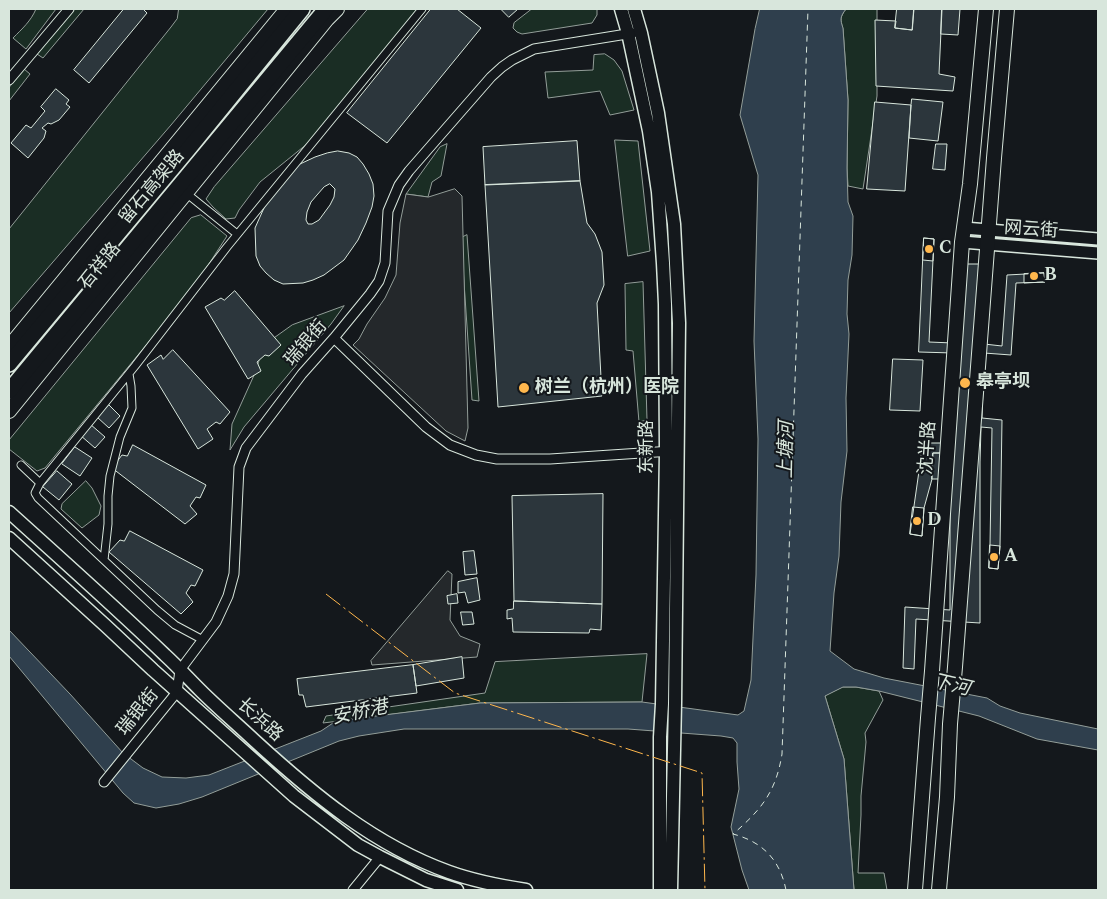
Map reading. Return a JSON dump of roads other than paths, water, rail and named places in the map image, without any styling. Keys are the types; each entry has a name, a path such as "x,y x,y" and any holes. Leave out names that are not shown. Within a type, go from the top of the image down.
{"highway":[{"name":"留石高架路","path":"9,364 302,9"},
{"name":"留石高架路","path":"9,391 326,9"}],"main road":[{"name":"石祥路","path":"9,347 287,9"},
{"name":"石祥路","path":"9,411 337,9"},
{"name":"东新路","path":"621,9 634,33 658,114 674,224 679,323 672,451 668,703 673,740 671,890"},
{"name":"东新路","path":"634,9 634,33"},
{"name":"沈半路","path":"915,890 962,242 970,184 986,9"},
{"path":"939,890 947,797 950,724 1007,9"},
{"name":"长浜路","path":"9,512 303,783 363,829 407,854 456,874 498,886 526,890"},
{"name":"长浜路","path":"9,538 214,726 294,796 358,845 426,880 457,890"},
{"name":"东新路","path":"660,890 660,737 668,703"}],"street":[{"path":"9,80 69,9"},
{"path":"203,640 169,620 38,498 35,492 40,483 129,374 237,234 422,9"},
{"name":"瑞银街","path":"104,782 177,692 180,670 216,622 228,596 234,574 239,467 246,448 302,374 334,338 379,281 385,263 388,211 409,171 491,77 512,60 534,48 634,33"},
{"path":"186,193 237,234"},
{"name":"网云街","path":"964,228 1098,239"},
{"name":"网云街","path":"962,242 1098,253"},
{"path":"334,338 426,427 450,445 476,455 497,459 550,459 672,451"},
{"path":"104,560 110,476 120,437 132,408 129,374"},
{"path":"21,465 40,483"},
{"path":"353,890 380,857"}],"water":[{"name":"上塘河","path":"760,9 846,9 841,20 848,100 848,202 853,216 847,314 849,334 846,398 847,451 841,502 839,556 830,651 854,669 884,678 987,698 1000,706 1020,713 1098,729 1098,750 1037,739 979,716 879,691 843,687 825,696 844,759 854,890 749,890 731,827 739,789 737,743 733,738 721,736 628,729 404,729 339,741 202,797 179,804 156,808 134,803 123,793 9,656 9,630 123,753 143,768 162,777 186,778 209,775 321,731 336,721 480,703 642,702 738,715 744,711 751,680 756,575 758,439 754,341 758,175 740,115"}],"place":[{"name":"C","path":"929,249"},
{"name":"B","path":"1034,276"},
{"name":"皋亭坝","path":"965,383"},
{"name":"树兰（杭州）医院","path":"524,388"},
{"name":"D","path":"917,521"},
{"name":"A","path":"994,557"}],"water label":[{"name":"下河","path":"951,687"},
{"name":"安桥港","path":"360,714"}]}
